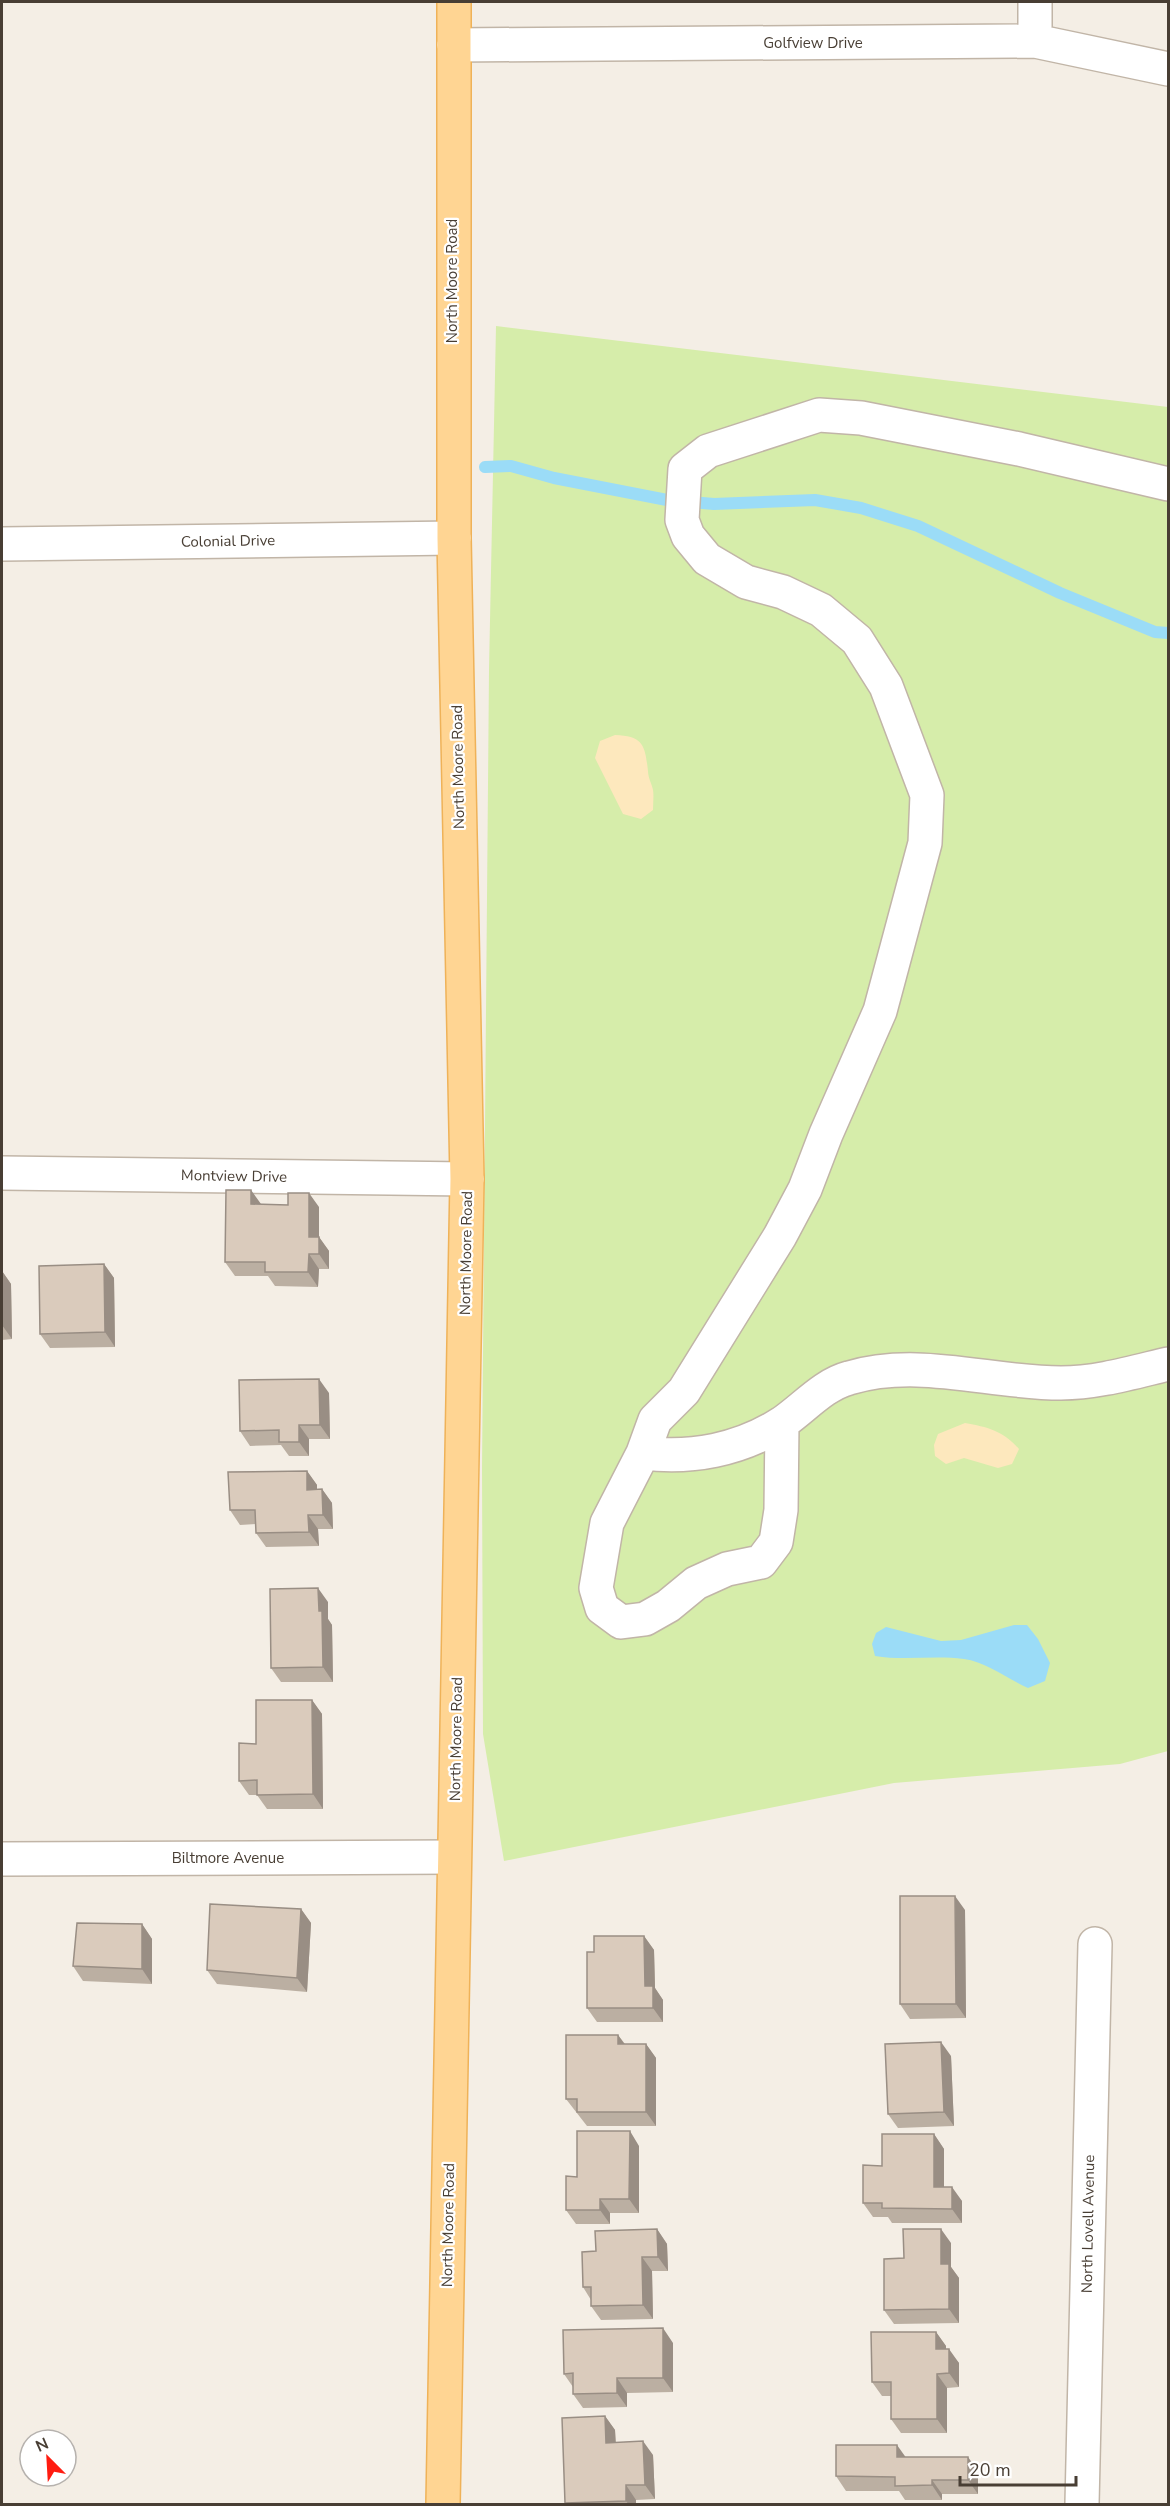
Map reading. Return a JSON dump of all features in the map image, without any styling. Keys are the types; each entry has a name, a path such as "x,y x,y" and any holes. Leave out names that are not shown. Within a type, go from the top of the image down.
{"main road":[{"name":"North Moore Road","path":"444,2505 467,1179 454,538 454,2"}],"street":[{"path":"1035,2 1035,41"},
{"name":"Golfview Drive","path":"454,45 1035,41 1168,69"},
{"path":"782,1423 781,1510 777,1542 761,1562 727,1569 696,1582 668,1606 645,1619 621,1622 602,1608 596,1588 599,1559 607,1523 643,1453 655,1420 684,1391 780,1236 805,1189 834,1114 880,1011 925,843 927,795 924,784 886,686 857,640 821,610 783,592 746,582 706,559 688,536 682,505 685,470 708,451 819,415 861,418 963,438 1168,484"},
{"name":"Colonial Drive","path":"2,544 454,538"},
{"name":"Montview Drive","path":"2,1173 467,1179"},
{"path":"643,1453 667,1456 698,1454 748,1441 782,1423 819,1393 847,1378 894,1368 1062,1383 1168,1365"},
{"name":"Biltmore Avenue","path":"2,1859 454,1857"},
{"name":"North Lovell Avenue","path":"1082,2505 1095,1944"}],"green space":[{"path":"496,326 1168,407 1168,1751 1120,1764 894,1783 504,1861 483,1734 482,1468 489,670"}],"sand":[{"path":"615,735 637,740 646,755 653,790 653,810 641,819 623,814 595,758 600,741"},
{"path":"965,1423 995,1431 1013,1443 1019,1449 1012,1464 998,1468 964,1458 946,1464 935,1456 934,1445 938,1434"}],"water":[{"path":"1014,1625 1027,1625 1038,1639 1050,1663 1045,1681 1028,1688 989,1667 972,1661 953,1658 875,1656 872,1644 876,1633 886,1627 941,1641 961,1640"}],"building":[{"path":"226,1190 251,1190 251,1204 288,1205 288,1193 309,1193 309,1237 319,1237 319,1254 309,1254 308,1272 265,1272 265,1262 225,1262"},
{"path":"104,1264 105,1332 40,1334 39,1266"},
{"path":"319,1379 320,1425 299,1425 299,1442 279,1442 279,1430 240,1431 239,1380"},
{"path":"307,1471 307,1490 322,1489 323,1515 308,1515 309,1532 256,1533 255,1510 230,1510 228,1472"},
{"path":"318,1588 319,1611 322,1611 323,1667 271,1668 270,1589"},
{"path":"256,1700 312,1700 313,1794 257,1795 257,1780 239,1781 239,1743 256,1744"},
{"path":"900,1896 955,1896 956,2004 900,2004"},
{"path":"210,1904 301,1909 297,1978 207,1970"},
{"path":"77,1923 142,1924 142,1969 73,1966"},
{"path":"594,1936 644,1936 645,1986 653,1986 653,2008 587,2008 587,1952 594,1952"},
{"path":"566,2035 618,2035 618,2044 646,2044 646,2112 577,2112 577,2099 566,2099"},
{"path":"941,2042 944,2112 888,2114 885,2044"},
{"path":"577,2131 630,2131 629,2199 600,2199 600,2210 566,2210 566,2176 577,2177"},
{"path":"882,2134 934,2134 934,2187 952,2187 952,2209 882,2208 882,2203 863,2203 863,2165 882,2166"},
{"path":"657,2229 658,2257 642,2257 643,2305 591,2306 591,2287 583,2287 582,2252 596,2251 595,2231"},
{"path":"903,2229 941,2229 941,2264 949,2264 949,2309 884,2310 884,2259 904,2258"},
{"path":"663,2328 663,2378 617,2378 617,2393 573,2394 573,2373 564,2374 563,2330"},
{"path":"871,2332 936,2332 936,2349 949,2349 949,2373 937,2374 937,2419 891,2419 891,2382 872,2382"},
{"path":"605,2416 606,2443 643,2441 645,2485 626,2485 626,2501 565,2503 562,2418"},
{"path":"836,2445 897,2445 897,2457 968,2457 968,2480 932,2480 932,2485 895,2486 895,2477 836,2476"}],"waterway":[{"path":"485,467 511,466 554,478 667,500 714,504 815,500 861,508 918,526 1060,593 1155,632 1168,633"}]}
